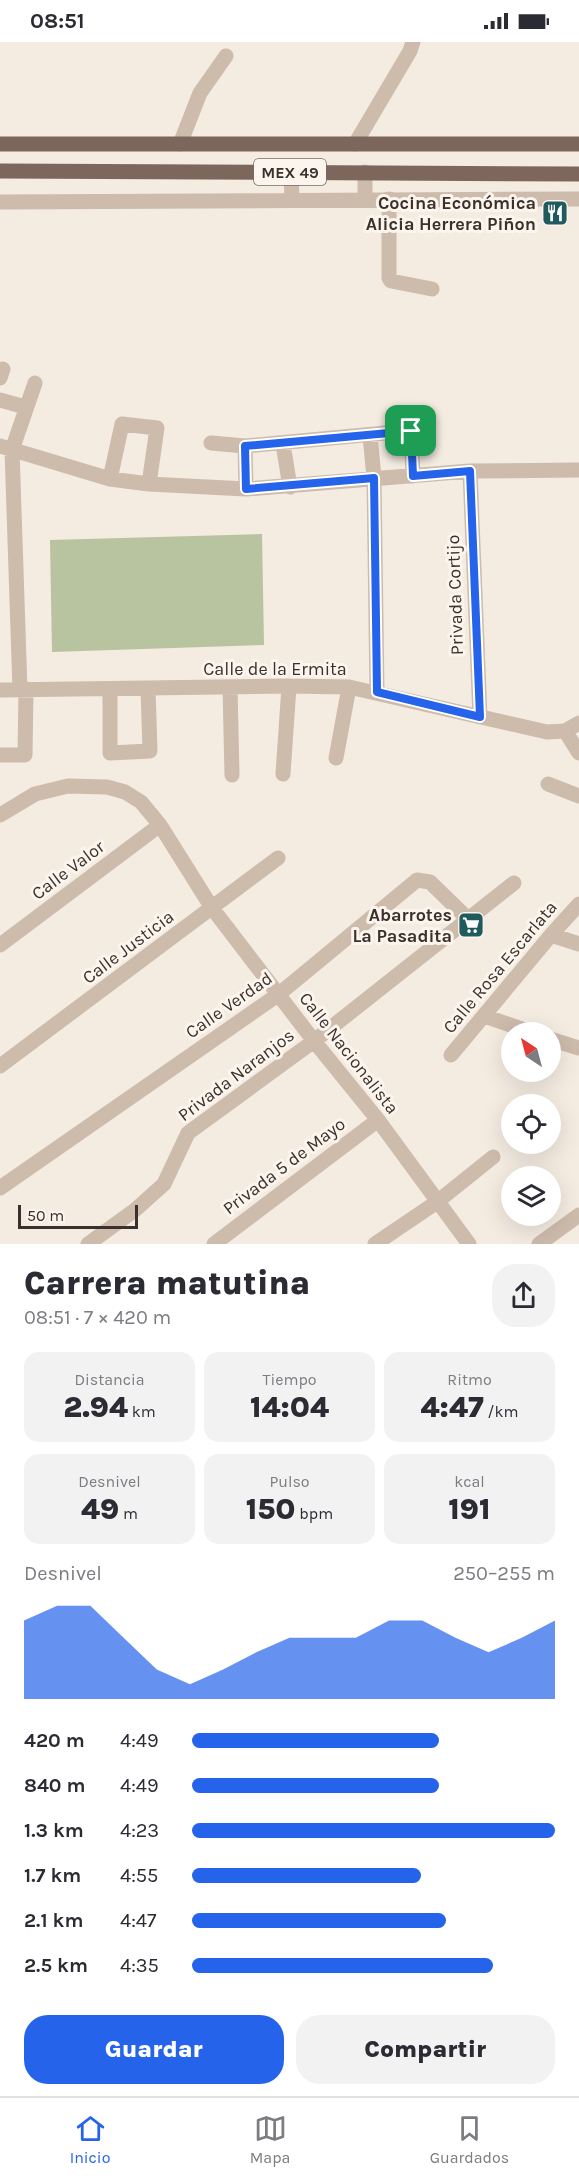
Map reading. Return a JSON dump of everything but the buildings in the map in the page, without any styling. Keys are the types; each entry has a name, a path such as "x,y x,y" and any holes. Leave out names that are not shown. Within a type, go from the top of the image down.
{"main road":[{"name":"MEX 49","path":"0,144 579,144"},
{"name":"MEX 49","path":"0,171 579,174"}],"street":[{"path":"355,144 410,51 413,42"},
{"path":"180,144 200,93 226,56"},
{"path":"291,172 292,200"},
{"path":"365,172 365,199"},
{"path":"389,199 389,278 394,283 432,289"},
{"path":"0,202 579,199"},
{"path":"0,755 25,755 23,690 6,448 35,382"},
{"path":"0,400 25,407"},
{"path":"110,479 122,424 157,428 149,484"},
{"path":"211,443 245,446 283,444 428,429"},
{"path":"411,431 413,476"},
{"path":"370,435 374,478 377,692"},
{"path":"283,444 290,487"},
{"path":"245,446 246,489"},
{"path":"6,448 110,479 149,484 246,489 470,471 579,470"},
{"name":"Privada Cortijo","path":"470,471 480,717"},
{"path":"283,774 289,686"},
{"path":"230,687 232,775"},
{"path":"336,758 349,687"},
{"name":"Calle de la Ermita","path":"0,690 349,687 547,732 565,731"},
{"path":"110,690 110,753 150,751 148,689"},
{"path":"579,723 565,731 579,753"},
{"path":"548,783 579,796"},
{"name":"Calle Nacionalista","path":"0,815 35,794 68,786 107,787 125,792 141,802 160,825 212,908 378,1120 469,1244"},
{"name":"Calle Valor","path":"0,945 160,825"},
{"name":"Calle Justicia","path":"0,1066 278,858"},
{"name":"Calle Verdad","path":"0,1188 279,994 417,880 430,882 467,918"},
{"name":"Privada Naranjos","path":"88,1244 135,1210 164,1184 189,1133 314,1041 514,883"},
{"name":"Calle Rosa Escarlata","path":"451,1055 551,934 579,904"},
{"path":"551,934 579,944"},
{"path":"484,1016 502,1022"},
{"path":"561,1042 579,1048"},
{"name":"Privada 5 de Mayo","path":"214,1244 378,1120"},
{"path":"375,1244 436,1202 493,1157"},
{"path":"539,1244 579,1215"}],"green space":[{"path":"262,534 264,645 52,652 50,540"}],"place":[{"name":"Cocina Económica Alicia Herrera Piñon","path":"555,213"},
{"name":"Abarrotes La Pasadita","path":"471,925"}],"route":[{"path":"411,431 413,476 470,471 480,717 377,692 374,478 246,489 245,446 411,431"}]}
